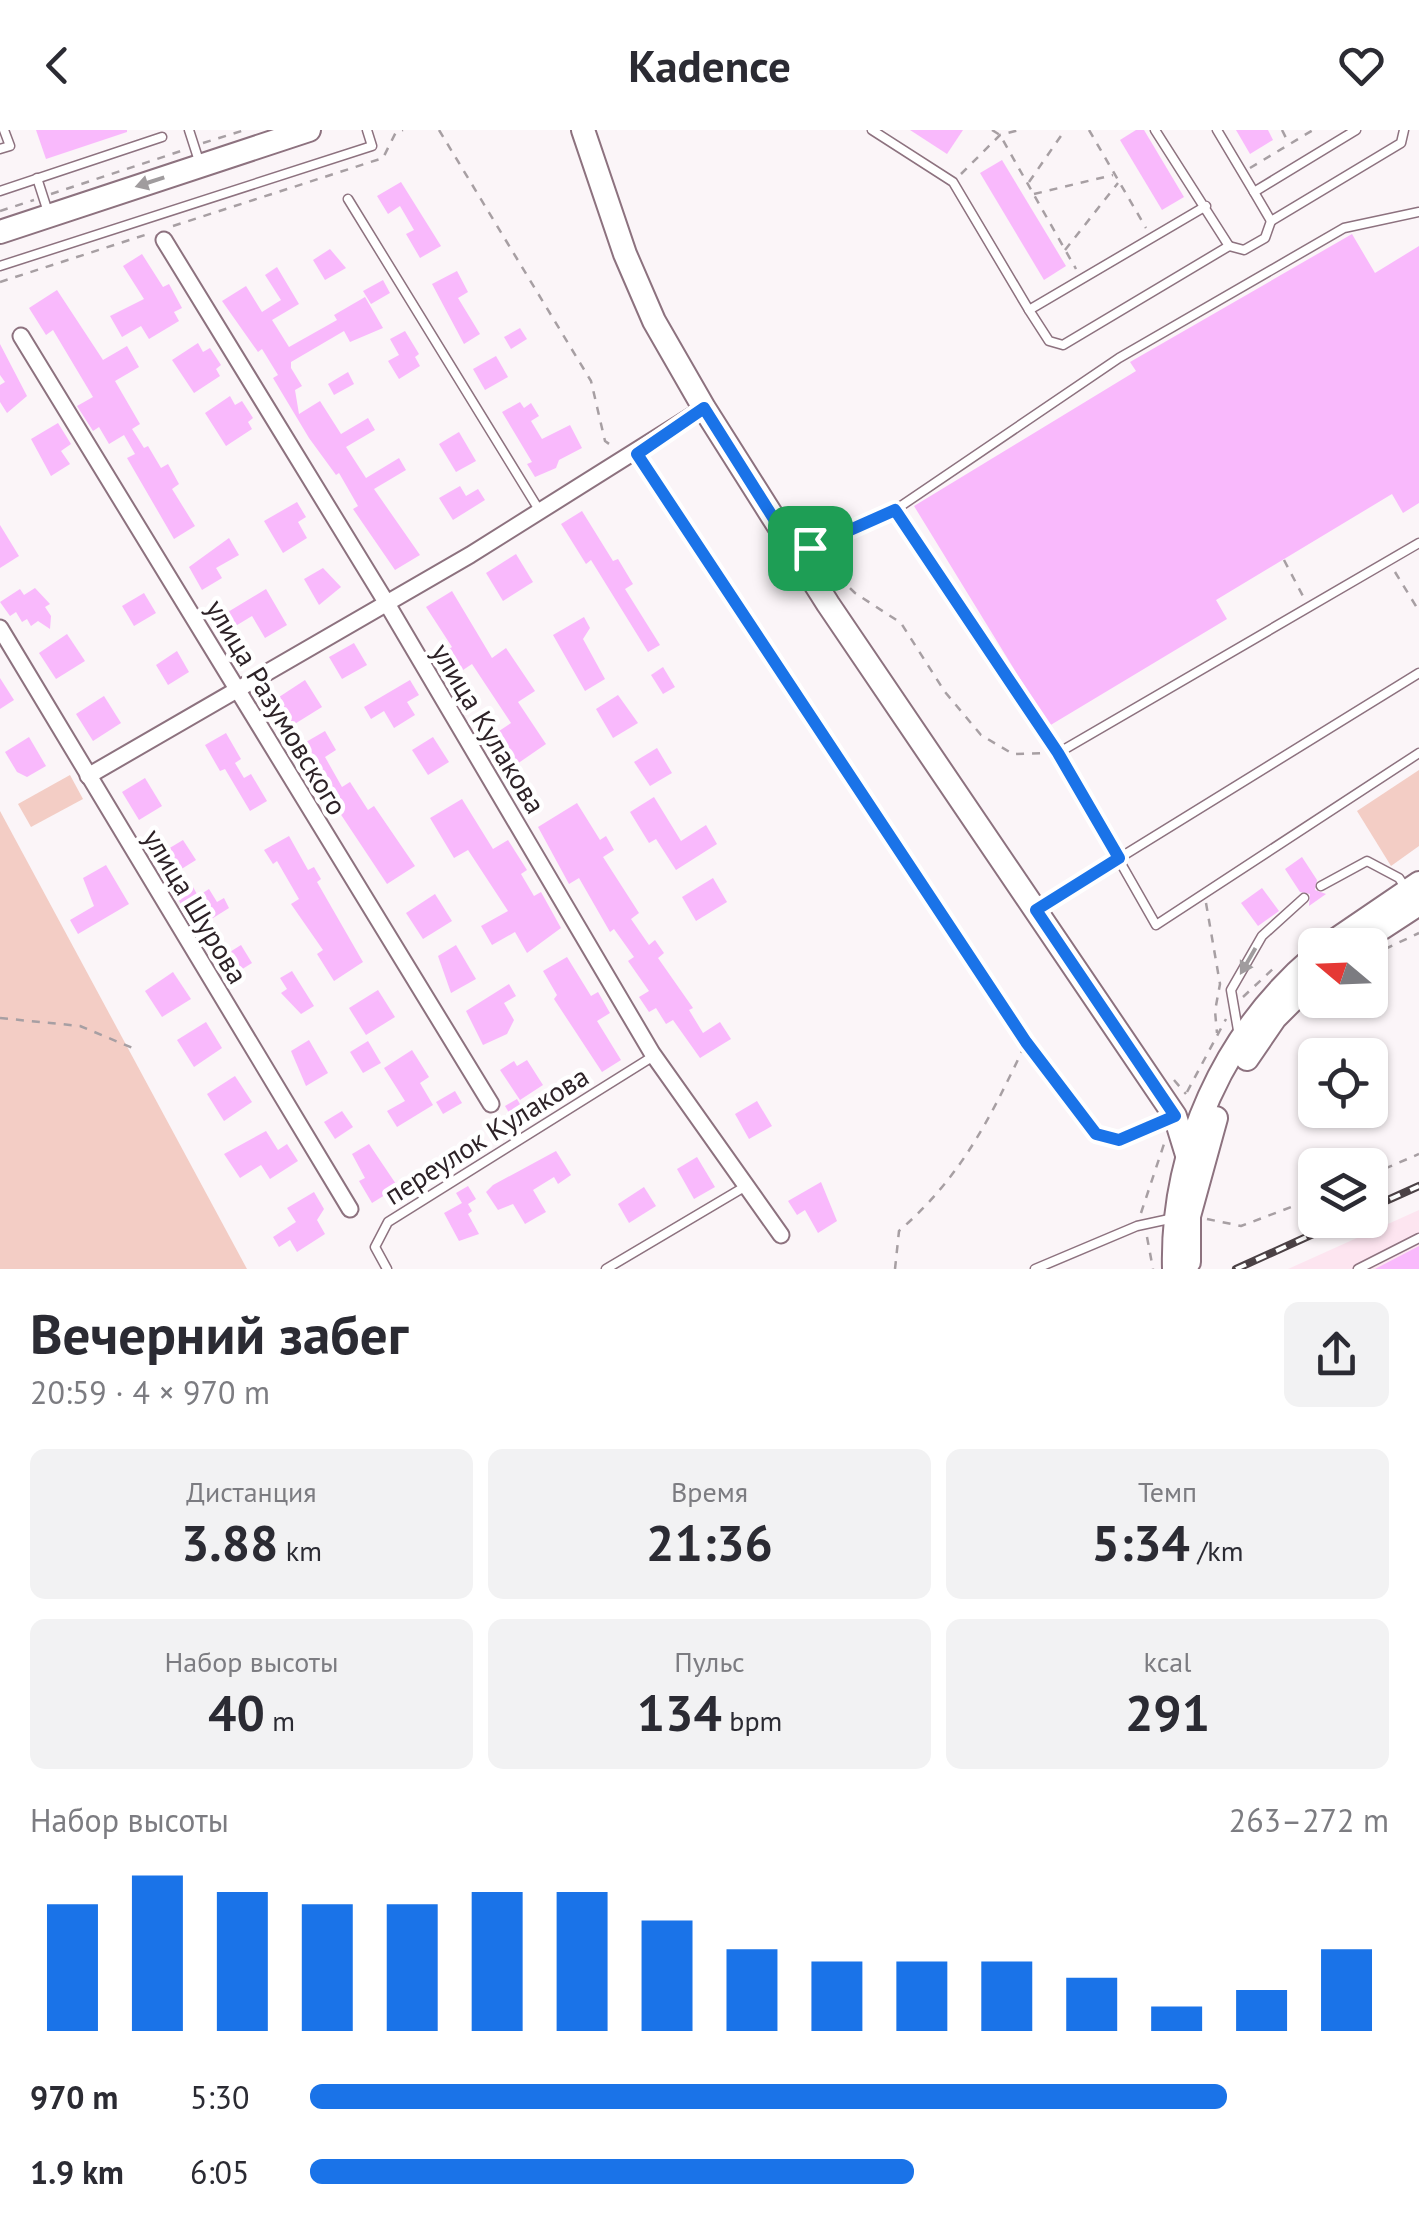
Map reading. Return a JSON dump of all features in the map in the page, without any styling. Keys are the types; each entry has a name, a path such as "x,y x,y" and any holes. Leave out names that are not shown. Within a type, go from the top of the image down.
{"street":[{"path":"0,232 46,206 197,156 309,130"},
{"path":"582,130 632,271 654,321 704,408 803,551 1175,1116 1187,1155"},
{"name":"улица Кулакова","path":"164,240 386,602 652,1053 781,1235"},
{"name":"улица Разумовского","path":"21,336 491,1104"},
{"path":"88,776 541,513 704,408"},
{"name":"улица Шурова","path":"0,628 350,1209"},
{"path":"1356,928 1415,893"},
{"path":"1375,928 1415,893"},
{"path":"1174,1269 1187,1155 1217,1084 1229,1037 1298,973"},
{"path":"1189,1269 1181,1216 1215,1122 1235,1078 1275,1018 1298,995"},
{"path":"1175,1116 1217,1084"}],"lane":[{"path":"0,149 10,146 4,130"},
{"path":"189,130 197,156"},
{"path":"0,266 372,146 366,130"},
{"path":"872,130 952,182 1049,340 1063,345 1229,246"},
{"path":"1155,130 1229,246 1244,250 1265,238 1272,222 1401,144 1404,130"},
{"path":"1216,130 1272,222"},
{"path":"1254,192 1356,130"},
{"path":"0,190 162,137"},
{"path":"37,178 46,206"},
{"path":"348,199 541,513"},
{"path":"1029,310 1206,206"},
{"path":"803,551 895,510 1119,358 1344,228 1419,212"},
{"path":"895,510 1058,753 1156,925 1419,752"},
{"path":"1058,753 1419,543"},
{"path":"1036,910 1419,673"},
{"path":"1321,886 1368,862 1398,878 1415,893"},
{"path":"1229,1037 1231,990 1262,936 1304,898"},
{"name":"переулок Кулакова","path":"387,1269 375,1247 388,1222 652,1057"},
{"path":"606,1269 746,1186"},
{"path":"1035,1269 1138,1226 1181,1216"},
{"path":"1358,1269 1419,1238"}],"path":[{"path":"0,211 46,206 197,156 245,130"},
{"path":"0,282 383,158 396,132 403,130"},
{"path":"439,130 591,380 605,442 621,453 637,454 1026,1042 1096,1134 1119,1140 1175,1116"},
{"path":"992,130 1018,130"},
{"path":"1028,184 1065,130"},
{"path":"1089,130 1151,238"},
{"path":"1282,130 1290,144"},
{"path":"1242,173 1313,130"},
{"path":"952,182 1001,132"},
{"path":"1001,132 1082,279"},
{"path":"1033,194 1115,175"},
{"path":"1065,250 1119,182"},
{"path":"803,551 832,580"},
{"path":"803,551 900,623 944,692 981,735 1013,754 1058,753"},
{"path":"1284,560 1305,601"},
{"path":"1388,560 1419,611"},
{"path":"1204,894 1220,984 1214,1011 1229,1037"},
{"path":"1388,948 1419,933"},
{"path":"0,1018 80,1026 135,1049"},
{"path":"895,1269 899,1231 938,1197 982,1136 1026,1042"},
{"path":"1166,1070 1186,1094"},
{"path":"1388,1167 1419,1154"},
{"path":"1181,1216 1241,1226 1298,1204"}],"shaded area":[{"path":"1419,770 1419,846 1391,866 1357,811"},
{"path":"70,775 83,799 31,827 18,804"},
{"path":"0,811 247,1269 0,1269"},
{"path":"1419,1210 1419,1269 1288,1269 1357,1238 1388,1238 1388,1224"}],"building":[{"path":"36,130 127,130 127,132 46,159"},
{"path":"910,130 963,130 947,154"},
{"path":"1136,130 1144,130 1184,197 1162,210 1120,140"},
{"path":"1236,130 1268,130 1273,140 1250,154"},
{"path":"1002,160 1066,266 1044,280 980,173"},
{"path":"401,182 441,246 420,258 406,234 414,230 400,206 388,214 377,196"},
{"path":"1352,234 1375,273 1419,246 1419,503 1403,513 1392,494 1216,600 1227,619 1049,726 914,506 1136,371 1130,362"},
{"path":"330,249 346,268 325,280 313,260"},
{"path":"142,254 163,287 169,284 182,308 174,312 179,321 149,339 141,326 122,337 110,316 144,299 123,266"},
{"path":"277,267 299,304 272,320 289,347 337,320 334,315 365,297 383,328 350,342 344,331 291,362 291,368 302,386 295,390 299,414 320,401 341,434 368,418 375,430 346,447 366,478 399,458 406,470 374,489 420,555 395,570 353,509 358,506 339,473 336,475 309,438 273,378 278,375 262,349 258,352 222,301 246,286 262,312 281,300 265,275"},
{"path":"457,271 468,292 458,298 480,334 464,344 432,284"},
{"path":"383,280 390,293 371,304 363,291"},
{"path":"57,290 103,360 127,346 139,367 115,381 140,424 132,429 161,468 168,464 179,484 172,489 195,526 174,539 127,458 135,454 124,435 109,444 99,427 93,431 77,406 93,397 53,330 46,335 29,308"},
{"path":"520,328 527,339 511,349 504,337"},
{"path":"405,331 419,354 415,357 420,366 399,379 388,361 399,355 390,339"},
{"path":"198,343 203,352 210,348 221,365 216,369 220,376 194,393 172,360"},
{"path":"0,344 27,396 7,413 0,402 0,385 5,382 0,375"},
{"path":"496,356 508,377 485,390 473,369"},
{"path":"348,372 354,384 334,395 328,384"},
{"path":"230,396 235,405 242,401 253,418 248,422 252,429 226,446 205,413"},
{"path":"520,402 524,408 531,403 539,416 531,421 542,439 570,425 582,448 559,460 556,468 535,477 527,464 532,462 502,412"},
{"path":"58,423 71,444 61,451 70,464 51,476 31,439"},
{"path":"459,432 476,461 456,472 439,444"},
{"path":"460,486 466,496 478,489 485,500 453,520 439,498"},
{"path":"297,502 306,517 298,522 307,538 283,553 264,521"},
{"path":"582,511 613,561 618,559 633,584 625,589 660,645 648,652 591,560 586,564 561,524"},
{"path":"0,525 19,556 0,568"},
{"path":"229,538 239,555 216,568 222,578 202,590 189,567"},
{"path":"516,554 533,582 503,601 486,573"},
{"path":"323,568 341,587 319,605 304,579"},
{"path":"35,588 50,604 45,607 51,616 50,629 38,621 31,626 27,619 22,622 16,612 10,616 0,602 20,589 24,595"},
{"path":"266,589 287,625 265,638 252,616 224,633 218,618"},
{"path":"452,591 492,658 506,648 535,691 518,702 546,744 504,773 484,741 511,723 472,664 457,674 443,653 452,647 426,607"},
{"path":"144,593 156,613 134,626 122,606"},
{"path":"584,617 590,628 583,639 605,679 585,691 553,635"},
{"path":"67,634 85,661 56,679 39,653"},
{"path":"354,643 367,665 342,679 329,657"},
{"path":"177,651 189,672 168,685 156,665"},
{"path":"663,667 675,687 663,694 651,675"},
{"path":"0,678 14,700 0,709"},
{"path":"305,680 322,707 293,725 276,699"},
{"path":"410,680 419,695 407,702 415,715 394,728 384,711 371,719 364,707"},
{"path":"618,695 638,723 613,738 596,709"},
{"path":"104,696 121,723 93,741 76,714"},
{"path":"325,731 336,750 325,757 342,787 350,782 368,810 374,806 415,866 387,884 314,774 318,771 305,749 306,742"},
{"path":"226,733 241,759 235,763 244,778 251,774 267,801 250,811 225,769 220,771 205,745"},
{"path":"29,737 46,766 27,777 17,772 5,752"},
{"path":"433,737 449,762 428,775 412,750"},
{"path":"657,748 672,773 650,786 634,762"},
{"path":"145,778 162,806 139,820 122,792"},
{"path":"654,797 681,841 706,825 717,844 676,870 656,839 649,843 630,812"},
{"path":"462,799 493,849 508,840 527,870 521,874 534,896 541,892 561,928 527,953 515,932 492,945 481,926 508,911 468,850 454,858 430,818"},
{"path":"577,803 600,840 606,836 614,850 603,857 639,913 631,919 649,945 655,940 664,953 658,958 693,1008 689,1010 703,1033 720,1022 731,1039 700,1058 673,1020 666,1024 656,1008 649,1012 639,997 649,991 628,961 634,957 614,929 610,932 579,878 569,884 538,827"},
{"path":"289,836 308,870 314,867 321,879 317,882 363,962 334,981 317,954 323,950 291,904 299,899 277,861 273,864 264,850"},
{"path":"183,840 196,860 175,873 163,852"},
{"path":"1302,857 1317,880 1315,890 1326,894 1309,906 1310,894 1300,892 1285,869"},
{"path":"106,865 129,904 78,934 70,920 94,906 83,878"},
{"path":"713,878 727,902 696,921 682,897"},
{"path":"193,887 198,896 209,889 217,902 224,898 229,908 205,923 193,904 184,910 177,897"},
{"path":"1262,888 1279,911 1258,926 1241,903"},
{"path":"435,894 452,921 423,939 406,913"},
{"path":"241,945 252,963 236,973 225,955"},
{"path":"456,945 476,979 451,993 438,956"},
{"path":"567,957 591,996 598,992 610,1013 597,1021 621,1060 602,1072 554,999 557,995 543,971"},
{"path":"292,971 314,1006 301,1014 281,993 287,989 280,978"},
{"path":"173,972 191,999 162,1017 145,991"},
{"path":"509,984 516,996 504,1003 514,1020 507,1034 483,1045 466,1011"},
{"path":"378,990 395,1017 366,1035 349,1008"},
{"path":"206,1022 222,1048 194,1067 177,1040"},
{"path":"309,1040 328,1073 306,1086 291,1051"},
{"path":"368,1041 381,1063 363,1073 350,1052"},
{"path":"412,1050 429,1077 420,1083 433,1105 397,1127 387,1111 405,1101 384,1068"},
{"path":"527,1060 543,1085 520,1100 500,1070 514,1061 517,1066"},
{"path":"235,1076 252,1102 224,1121 207,1094"},
{"path":"455,1091 462,1103 443,1114 436,1102"},
{"path":"517,1099 530,1121 518,1128 505,1106"},
{"path":"757,1101 772,1126 749,1139 735,1114"},
{"path":"342,1111 353,1127 335,1139 324,1122"},
{"path":"266,1131 278,1150 287,1144 298,1161 270,1179 261,1165 240,1178 224,1154"},
{"path":"369,1144 398,1187 372,1203 359,1181 365,1178 352,1154"},
{"path":"556,1151 571,1175 558,1184 554,1177 533,1190 546,1212 525,1224 513,1204 498,1210 486,1192"},
{"path":"697,1157 715,1187 694,1199 677,1169"},
{"path":"821,1182 837,1221 818,1233 805,1210 797,1215 788,1201"},
{"path":"468,1186 476,1199 468,1204 472,1211 468,1214 479,1234 459,1241 444,1213 462,1203 456,1193"},
{"path":"644,1187 656,1206 629,1223 618,1204"},
{"path":"314,1192 324,1209 317,1220 325,1234 297,1252 290,1240 279,1247 273,1237 296,1222 287,1208"},
{"path":"1419,1246 1419,1269 1375,1269"}],"railway":[{"path":"1388,1200 1419,1186"},
{"path":"1236,1269 1304,1238"}],"route":[{"path":"704,408 796,554 810,548 895,510 1058,753 1119,858 1036,910 1175,1116 1119,1140 1096,1134 1026,1042 637,454 704,408"}]}
